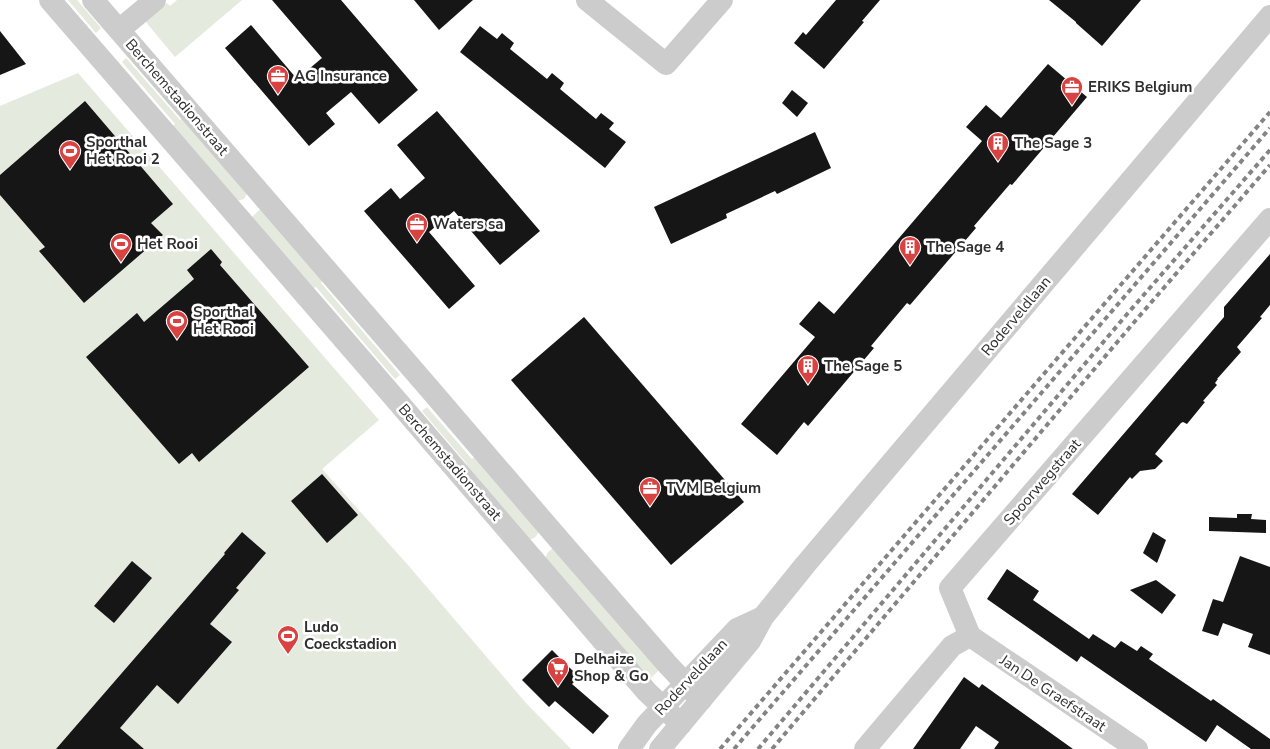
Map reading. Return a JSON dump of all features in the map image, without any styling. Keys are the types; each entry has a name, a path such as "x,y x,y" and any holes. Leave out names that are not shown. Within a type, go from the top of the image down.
{"street":[{"name":"Berchemstadionstraat","path":"50,0 647,692 681,724"},
{"name":"Berchemstadionstraat","path":"93,0 554,535 701,700"},
{"path":"119,30 155,0"},
{"path":"587,0 666,64 722,0"},
{"name":"Roderveldlaan","path":"660,749 750,641 763,616 1270,16"},
{"path":"237,216 261,194"},
{"name":"Spoorwegstraat","path":"970,636 950,588 1270,219"},
{"path":"531,556 554,535"},
{"name":"Roderveldlaan","path":"628,749 647,724 737,629 763,616"},
{"path":"865,749 952,646 970,636"},
{"name":"Jan De Graefstraat","path":"970,636 1137,749"}],"shaded area":[{"path":"68,0 77,0 101,28 96,33"},
{"path":"177,0 242,0 175,57 145,21 167,3 170,6"},
{"path":"126,58 180,120 187,115 247,193 244,199 237,201 169,130 175,124 122,62"},
{"name":"Het Rooi","path":"78,73 379,420 322,469 408,565 526,703 571,749 0,749 0,106"},
{"path":"259,210 263,210 326,277 321,283 400,375 395,379 316,287 314,288 251,221"},
{"path":"427,407 472,459 478,454 539,530 535,537 527,540 422,411"},
{"path":"552,549 555,549 661,668 647,682 620,644 545,558"}],"building":[{"path":"272,0 341,0 418,90 379,124 351,92 326,113 335,124 309,146 225,48 251,25 297,79 322,58"},
{"path":"414,0 473,0 439,30"},
{"path":"836,0 880,0 824,69 794,43 803,32 806,35"},
{"path":"1049,0 1141,0 1102,46"},
{"path":"480,26 497,39 502,33 514,43 510,49 547,79 552,73 564,83 560,89 596,119 601,113 614,123 609,129 626,142 605,168 460,52"},
{"path":"0,31 26,64 0,75"},
{"path":"1048,64 1087,97 1012,185 1010,184 974,226 976,228 910,305 907,303 871,346 874,348 808,426 804,422 777,455 741,424 815,337 799,324 819,301 834,314 982,141 966,127 986,105 1001,118"},
{"path":"792,90 808,103 797,117 782,103"},
{"path":"85,101 173,204 151,223 163,235 84,303 39,251 45,247 0,195 0,175"},
{"path":"437,111 540,231 500,265 454,211 429,232 475,286 449,309 364,211 391,188 400,199 425,178 397,145"},
{"path":"815,132 831,168 777,194 775,191 726,214 727,218 671,244 654,207"},
{"name":"Sporthal Het Rooi","path":"211,249 222,262 220,265 309,367 199,462 192,453 179,464 86,357 137,313 144,322 194,279 187,270"},
{"path":"1270,254 1270,305 1260,317 1262,318 1237,347 1241,352 1217,379 1215,383 1217,385 1187,424 1181,423 1155,454 1163,461 1155,469 1140,471 1132,479 1130,477 1098,515 1072,494 1224,317 1224,307"},
{"path":"584,317 744,502 671,565 511,380"},
{"path":"322,474 358,515 327,543 291,501"},
{"path":"1237,514 1252,514 1251,519 1266,520 1266,533 1209,531 1209,517 1237,518"},
{"path":"242,532 266,553 236,588 239,590 210,624 232,642 178,704 157,685 120,728 144,749 56,749 225,554"},
{"path":"1153,532 1166,540 1157,563 1143,553"},
{"path":"1240,556 1270,567 1270,655 1248,647 1253,634 1223,623 1218,636 1202,631 1213,599 1223,602"},
{"path":"132,561 152,578 114,623 94,606"},
{"path":"1007,569 1039,591 1033,600 1089,639 1093,634 1115,648 1121,641 1137,651 1141,646 1153,654 1149,659 1211,701 1213,699 1270,739 1270,749 1251,749 1217,725 1206,742 1081,656 1077,662 987,599"},
{"path":"1156,580 1176,595 1162,614 1130,590"},
{"path":"552,650 579,677 572,684 609,716 593,734 555,701 549,707 522,680"},
{"path":"964,677 979,688 982,684 1073,749 994,749 999,742 976,726 960,749 913,749"}],"railway":[{"path":"720,749 1270,112"},
{"path":"734,749 1270,128"},
{"path":"758,749 1128,313 1270,150"},
{"path":"772,749 1270,165"}],"place":[{"name":"AG Insurance","path":"278,95"},
{"name":"ERIKS Belgium","path":"1072,106"},
{"name":"The Sage 3","path":"998,162"},
{"name":"Sporthal Het Rooi 2","path":"70,170"},
{"name":"Waters sa","path":"417,243"},
{"name":"Het Rooi","path":"121,263"},
{"name":"The Sage 4","path":"910,266"},
{"name":"Sporthal Het Rooi","path":"177,340"},
{"name":"The Sage 5","path":"808,385"},
{"name":"TVM Belgium","path":"650,507"},
{"name":"Ludo Coeckstadion","path":"288,655"},
{"name":"Delhaize Shop & Go","path":"558,687"}]}
